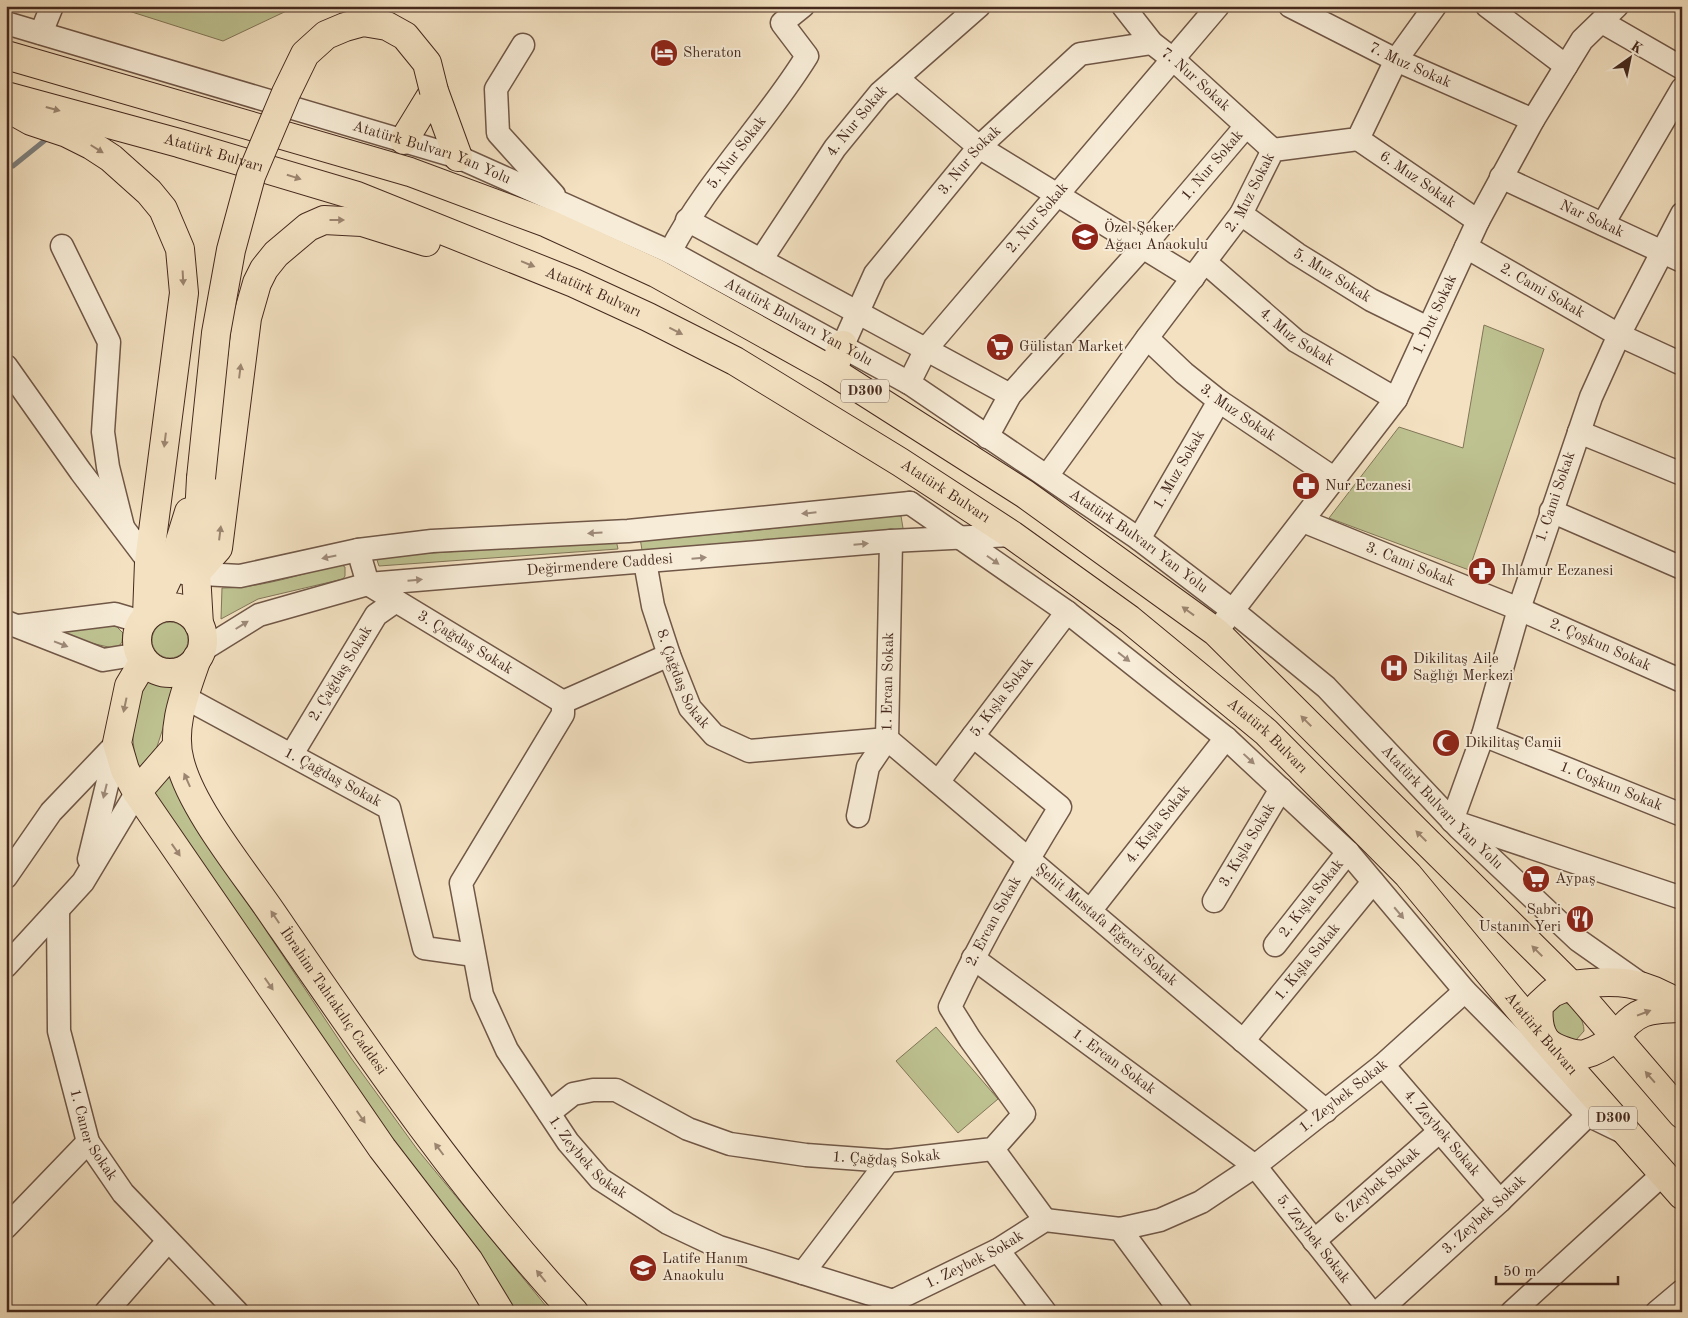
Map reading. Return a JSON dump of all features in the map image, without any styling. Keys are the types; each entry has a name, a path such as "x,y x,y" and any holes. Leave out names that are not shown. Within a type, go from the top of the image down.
{"main road":[{"path":"147,617 166,607 182,609 194,618 199,645 184,670 167,672 151,667 142,657 137,638 147,617 172,569 201,478 216,333 231,250 251,176 286,93 305,54 326,35 363,22 387,26 405,36 427,63 434,91 458,157"},
{"name":"D300","path":"6,55 410,172 547,223 656,273 832,371 1025,494 1216,632 1571,985 1682,1114"},
{"path":"404,140 434,91"},
{"name":"Atatürk Bulvarı","path":"6,96 188,146 357,196 607,298 726,357 900,462 1012,535 1129,619 1266,732 1408,875 1545,1040 1682,1195"},
{"path":"6,107 18,118 75,137 112,158 133,176 163,209 180,249 184,292 172,569 199,645"},
{"path":"172,569 218,548 247,318 257,283 276,254 308,227 324,220 362,222 442,245 462,249 493,250"},
{"path":"832,371 842,346"},
{"name":"İbrahim Tahtakılıç Caddesi","path":"199,645 178,720 177,746 180,763 206,816 372,1059 466,1184 574,1312"},
{"path":"142,657 129,686 117,743 124,770 137,792 382,1148 469,1261 500,1312"},
{"path":"137,792 177,746"},
{"path":"1601,981 1642,985 1665,994 1682,1007 1654,1009 1638,1014 1625,1024 1616,1038 1601,1048 1582,1055 1564,1051 1545,1040 1538,1020 1539,1005 1552,993 1571,985 1601,981"}],"street":[{"path":"41,33 52,6"},
{"name":"5. Nur Sokak","path":"670,252 687,220 785,92 807,56 782,24 803,6"},
{"name":"7. Nur Sokak","path":"1123,6 1152,43 1174,60 1273,150"},
{"name":"2. Nur Sokak","path":"909,383 926,349 1174,60 1218,6"},
{"name":"7. Muz Sokak","path":"1290,6 1396,60 1533,120"},
{"path":"1358,139 1396,60 1435,6"},
{"path":"1487,6 1566,66"},
{"name":"1. Dut Sokak","path":"1216,632 1304,521 1396,399 1478,221 1533,120 1582,40 1617,6"},
{"name":"4. Nur Sokak","path":"761,260 835,148 880,93 978,7"},
{"path":"1602,22 1682,68"},
{"name":"Atatürk Bulvarı Yan Yolu","path":"6,23 458,157 670,252 909,383 1139,539 1232,610 1326,687 1452,821 1578,940"},
{"name":"3. Nur Sokak","path":"842,346 875,274 979,147 1080,54 1152,43"},
{"path":"523,45 496,89 498,132 560,202"},
{"name":"4. Muz Sokak","path":"897,78 979,147 1143,247 1199,270 1296,341 1396,399"},
{"path":"1604,224 1682,89"},
{"name":"1. Nur Sokak","path":"987,436 1010,395 1143,247 1246,126"},
{"name":"2. Muz Sokak","path":"1047,476 1147,338 1241,214 1273,150 1358,139"},
{"name":"6. Muz Sokak","path":"1358,139 1478,221"},
{"name":"Nar Sokak","path":"1501,177 1682,261"},
{"name":"5. Muz Sokak","path":"1241,214 1296,254 1371,300 1428,328"},
{"name":"1. Cami Sokak","path":"1452,821 1483,735 1519,609 1551,510 1591,397 1618,335 1682,214"},
{"path":"687,220 1010,395"},
{"path":"62,246 109,342 103,432 108,467 123,528"},
{"name":"2. Cami Sokak","path":"1466,247 1618,335 1682,364"},
{"name":"3. Muz Sokak","path":"1147,338 1184,373 1219,401 1335,479"},
{"path":"6,366 123,528 172,569 240,576 358,550 432,541 628,531 910,503 1066,612 1226,738 1348,852 1465,991 1588,1115 1626,1133"},
{"name":"1. Muz Sokak","path":"1139,539 1219,401"},
{"path":"1579,432 1682,474"},
{"path":"900,462 910,503"},
{"path":"1551,510 1682,568"},
{"name":"3. Cami Sokak","path":"1304,521 1519,609"},
{"name":"8. Çağdaş Sokak","path":"628,531 669,655 690,708 714,735 749,751 887,739"},
{"name":"Değirmendere Caddesi","path":"199,645 259,615 368,584 891,541 1012,535"},
{"name":"1. Ercan Sokak","path":"858,816 868,767 887,739 891,541"},
{"path":"358,550 368,584"},
{"name":"3. Çağdaş Sokak","path":"368,584 563,702"},
{"name":"2. Çağdaş Sokak","path":"292,754 376,615 396,601"},
{"name":"2. Çoşkun Sokak","path":"1519,609 1682,681"},
{"name":"5. Kışla Sokak","path":"938,782 1066,612"},
{"path":"11,624 114,614 147,617"},
{"path":"11,624 103,660 142,657"},
{"path":"563,702 669,655"},
{"name":"1. Çağdaş Sokak","path":"184,697 389,808 424,948 474,955"},
{"name":"1. Zeybek Sokak","path":"563,702 563,714 461,883 482,995 507,1050 568,1142 600,1179 668,1223 719,1247 802,1273 894,1306 998,1250 1045,1220 1075,1222 1120,1229 1160,1220 1201,1202 1255,1166 1326,1111 1383,1065 1465,991"},
{"name":"1. Coşkun Sokak","path":"1483,735 1682,815"},
{"name":"2. Ercan Sokak","path":"973,736 1060,807 1028,859 973,958 950,1007 970,1039 1024,1114 993,1149"},
{"name":"4. Kışla Sokak","path":"1090,911 1226,738"},
{"name":"Şehit Mustafa Eğerci Sokak","path":"887,739 1326,1111"},
{"path":"6,877 14,853 117,743"},
{"path":"83,882 117,743"},
{"name":"3. Kışla Sokak","path":"1214,901 1281,789"},
{"path":"6,966 83,882 137,792"},
{"path":"1452,821 1682,898"},
{"name":"2. Kışla Sokak","path":"1275,945 1348,852"},
{"name":"1. Kışla Sokak","path":"1243,1041 1372,882"},
{"name":"1. Caner Sokak","path":"58,910 60,1032 88,1142 123,1193 237,1312"},
{"path":"1578,940 1601,981"},
{"path":"1578,940 1642,985"},
{"name":"1. Ercan Sokak","path":"973,958 1255,1166"},
{"name":"4. Zeybek Sokak","path":"1383,1065 1500,1201"},
{"name":"1. Çağdaş Sokak","path":"550,1113 573,1094 593,1090 616,1090 688,1129 730,1144 806,1155 888,1162 993,1149"},
{"name":"3. Zeybek Sokak","path":"1378,1312 1500,1201 1588,1115"},
{"name":"6. Zeybek Sokak","path":"1314,1241 1440,1131"},
{"path":"6,1227 88,1142"},
{"path":"993,1149 1045,1220"},
{"path":"802,1273 888,1162"},
{"name":"5. Zeybek Sokak","path":"1255,1166 1371,1312"},
{"path":"1512,1312 1662,1174"},
{"path":"1120,1229 1180,1312"},
{"path":"106,1312 168,1241"},
{"path":"998,1250 1045,1312"},
{"path":"1657,1312 1682,1291"}],"green space":[{"path":"113,6 297,6 223,41"},
{"path":"1484,325 1544,349 1469,570 1329,518 1399,427 1463,448"},
{"path":"892,515 901,516 903,528 898,532 642,550 640,538 741,532"},
{"path":"616,540 618,549 379,566 376,557"},
{"path":"340,564 345,567 343,579 258,599 221,619 222,588 267,583"},
{"path":"170,622 182,628 188,640 182,652 170,658 158,652 152,640 158,628"},
{"path":"114,624 123,633 122,642 117,649 47,633"},
{"path":"142,680 178,682 152,762 141,771 134,750 133,726 136,702"},
{"path":"169,767 191,818 351,1058 417,1149 551,1312 516,1312 479,1252 395,1146 151,793"},
{"path":"1564,1002 1575,1010 1581,1018 1584,1027 1584,1031 1575,1041 1563,1039 1548,1022 1551,1006"},
{"path":"936,1027 998,1099 958,1133 896,1061"}],"waterway":[{"path":"6,166 13,166 49,137"}],"place":[{"name":"Sheraton","path":"664,53"},
{"name":"Özel Şeker Ağacı Anaokulu","path":"1085,237"},
{"name":"Gülistan Market","path":"1000,347"},
{"name":"Nur Eczanesi","path":"1306,486"},
{"name":"Ihlamur Eczanesi","path":"1482,571"},
{"name":"Dikilitaş Aile Sağlığı Merkezi","path":"1394,668"},
{"name":"Dikilitaş Camii","path":"1446,743"},
{"name":"Aypaş","path":"1536,879"},
{"name":"Sabri Ustanın Yeri","path":"1580,919"},
{"name":"Latife Hanım Anaokulu","path":"643,1268"}]}
